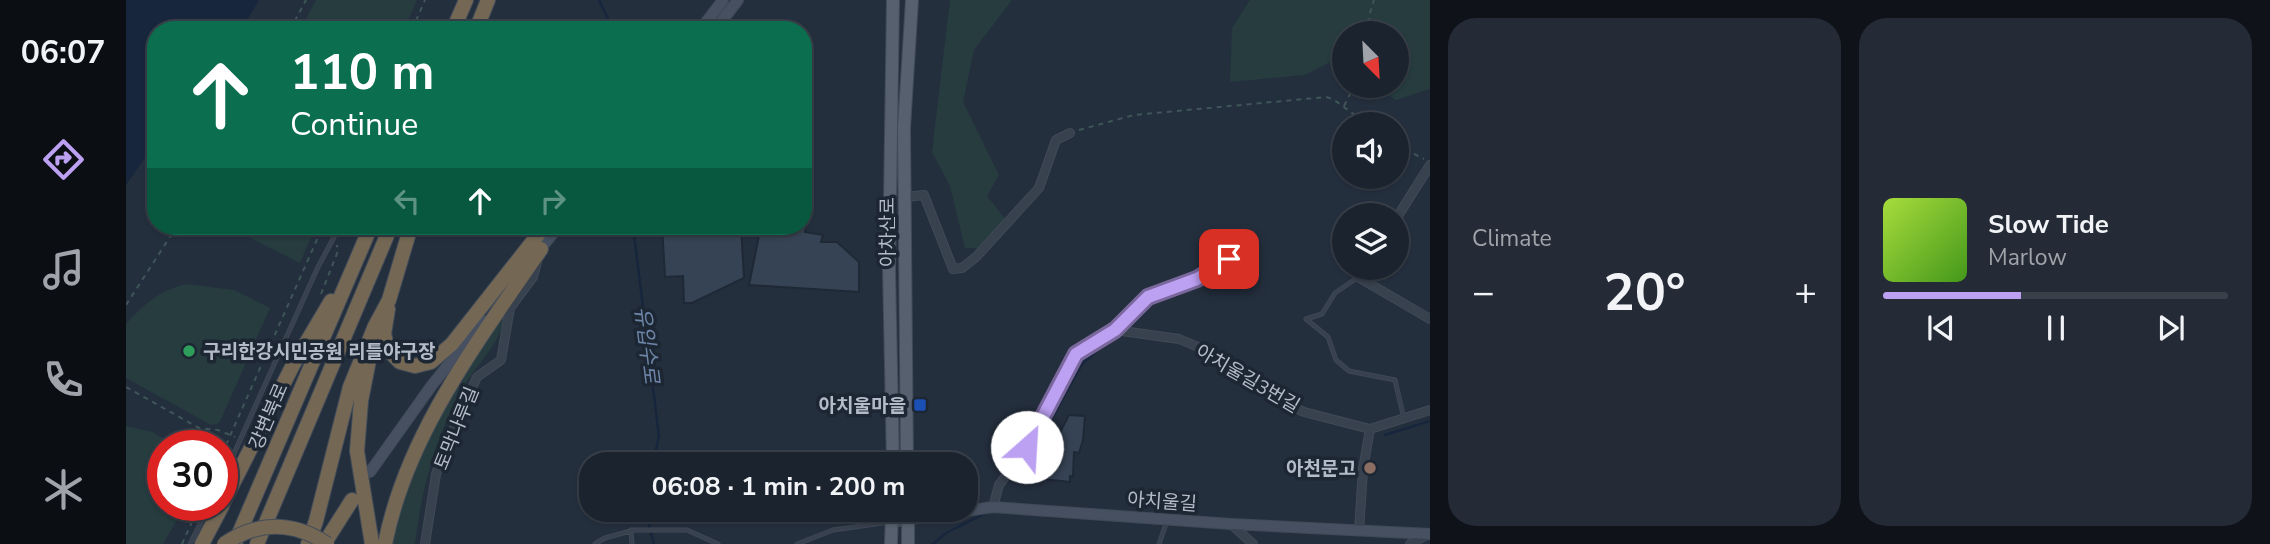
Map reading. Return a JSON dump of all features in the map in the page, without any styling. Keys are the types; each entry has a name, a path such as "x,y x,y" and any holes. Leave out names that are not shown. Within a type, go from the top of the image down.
{"highway":[{"path":"457,21 466,0"},
{"path":"480,21 488,0"},
{"name":"강변북로","path":"234,544 367,235"},
{"name":"강변북로","path":"257,544 387,235"},
{"path":"408,235 389,300 384,334 388,350 400,362 415,366 431,362 452,344 539,235"},
{"path":"386,544 407,468 460,369 541,249"},
{"path":"238,473 293,365 360,251"},
{"path":"308,544 350,387 375,326 389,300"},
{"path":"372,544 357,451 361,401 375,326"},
{"path":"224,544 246,531 262,527 284,527 303,530 325,544 352,500"},
{"path":"202,544 214,521"}],"main road":[{"name":"아차산로","path":"892,0 889,269 893,452"},
{"name":"아차산로","path":"907,452 904,128 912,0"},
{"path":"891,544 892,522"},
{"path":"908,522 908,544"}],"street":[{"path":"707,21 723,0"},
{"path":"722,21 738,0"},
{"path":"906,197 924,195 953,269 962,268 976,257 1038,188 1056,140 1070,133"},
{"path":"1406,203 1430,165"},
{"path":"541,249 544,235"},
{"path":"370,472 432,386 552,235"},
{"name":"토막나루길","path":"425,544 436,474 457,420 477,377 500,360 510,308 533,277 541,249"},
{"path":"993,507 999,485 1027,447 1076,354 1115,330 1148,297 1197,279 1229,259"},
{"path":"1363,280 1430,319"},
{"name":"아치울길3번길","path":"1115,330 1179,339 1208,351 1283,402 1304,411 1370,429"},
{"path":"1359,531 1363,469 1370,429 1430,411"},
{"name":"아치울길","path":"978,508 1430,534"},
{"path":"1231,524 1253,544"},
{"path":"1410,544 1430,534"}],"lane":[{"path":"238,444 318,267 335,235"},
{"path":"1354,280 1335,293 1322,314 1306,319 1328,337 1336,360 1349,371 1395,380 1404,419"},
{"path":"1159,544 1167,519"},
{"path":"190,544 202,521"},
{"path":"797,544 833,530 866,522"},
{"path":"632,530 632,544"},
{"path":"595,544 632,530 687,530 718,544"}],"path":[{"path":"295,21 306,0"},
{"path":"416,21 425,0"},
{"path":"1369,21 1374,0"},
{"path":"1070,133 1134,115 1326,97 1352,112"},
{"path":"1344,106 1348,98"},
{"path":"1409,153 1430,165"},
{"path":"126,305 171,235"},
{"path":"233,430 319,235"},
{"path":"126,387 199,428 218,430"},
{"path":"181,544 192,521"}],"green space":[{"path":"316,0 417,0 408,21 305,21"},
{"path":"950,0 1012,0 974,50 963,102 999,175 987,196 1010,225 984,248 965,248 950,186 932,152"},
{"path":"1250,0 1430,0 1430,89 1409,96 1409,21 1332,21 1332,61 1305,75 1230,82 1232,28"},
{"path":"245,235 312,235 300,263"},
{"name":"구리한강시민공원 리틀야구장","path":"187,284 234,290 270,308 219,423 211,425 126,378 126,324 153,299"},
{"path":"507,306 497,338 466,384 444,427 425,485 415,544 388,544 426,437"},
{"path":"126,426 147,431 147,521 176,521 163,544 126,544"}],"water":[{"path":"126,0 259,0 246,21 147,21 147,155 126,185"}],"building":[{"path":"663,235 742,235 744,278 692,303 684,303 683,276 665,277"},
{"path":"759,235 823,235 821,242 837,242 859,262 859,292 749,285"},
{"path":"1069,415 1085,416 1083,440 1079,453 1074,452 1073,477 1070,476 1070,482 1043,479 1045,460 1050,460 1052,448 1058,443 1060,432"}],"waterway":[{"name":"유입수로","path":"599,0 609,21"},
{"name":"유입수로","path":"634,235 659,436 656,452"},
{"path":"1017,482 1082,364 1106,343"},
{"path":"1385,435 1430,421"},
{"path":"933,544 946,533 984,514"},
{"name":"유입수로","path":"648,522 654,544"}],"place":[{"name":"구리한강시민공원 리틀야구장","path":"189,351"},
{"name":"아치울마을","path":"920,405"},
{"name":"아천문고","path":"1370,468"}],"route":[{"path":"1027,447 1076,354 1115,330 1148,297 1197,279 1229,259"}]}
